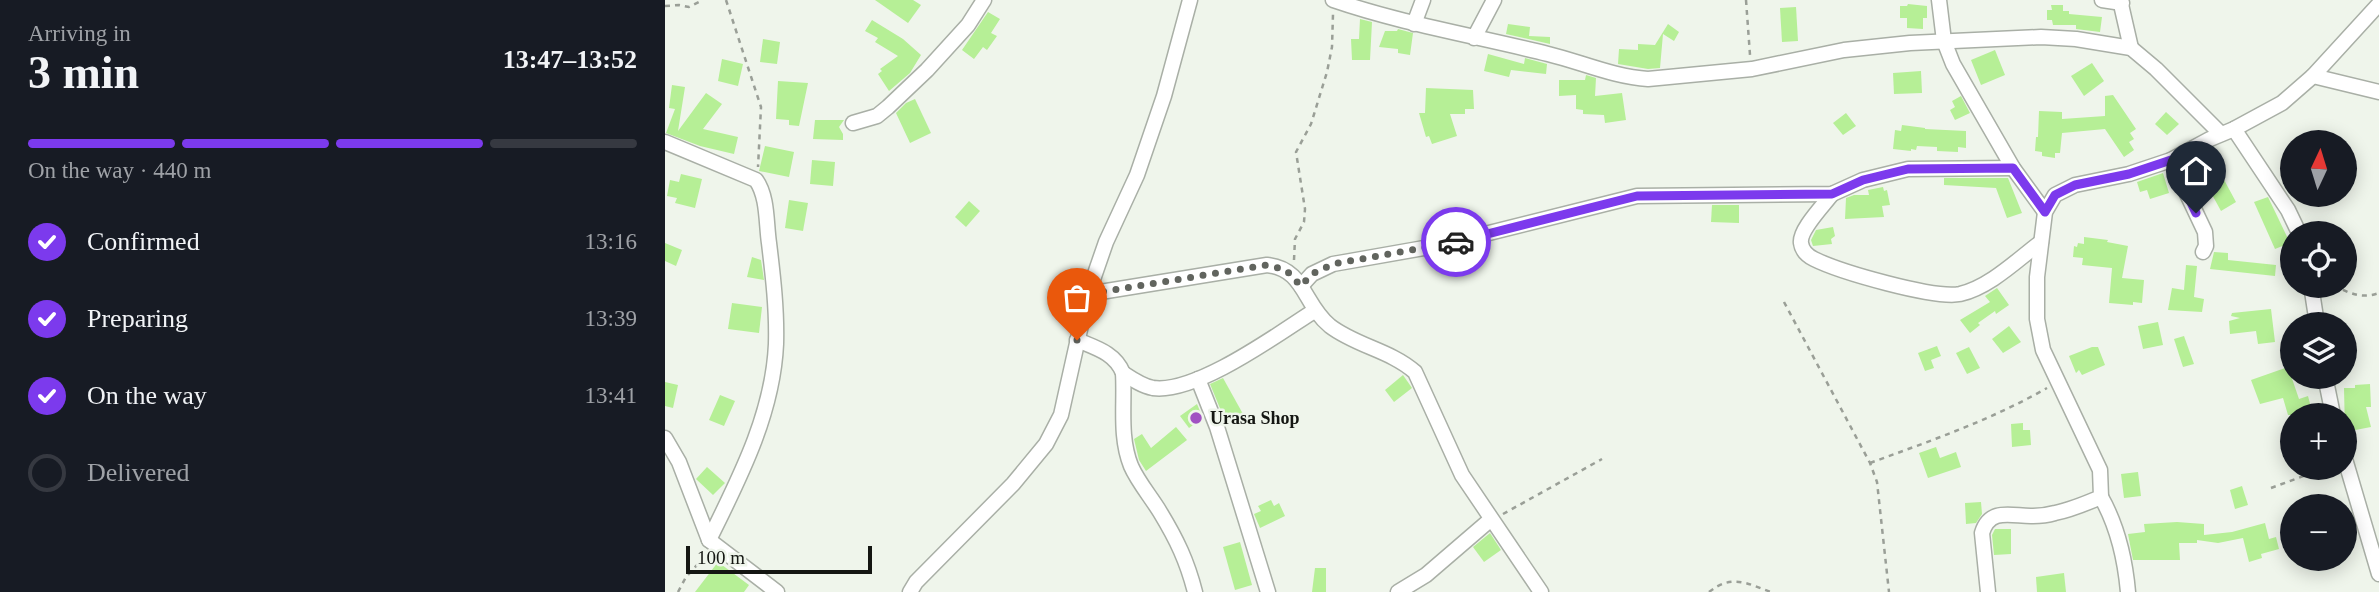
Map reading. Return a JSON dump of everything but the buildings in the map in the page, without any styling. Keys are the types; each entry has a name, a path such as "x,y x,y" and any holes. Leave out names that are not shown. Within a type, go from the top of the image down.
{"street":[{"path":"853,123 877,116 888,107 927,70 968,24 984,0"},
{"path":"910,592 916,582 1013,484 1046,444 1061,415 1088,294 1105,242 1137,175 1164,96 1190,0"},
{"path":"1333,0 1414,24 1549,54 1633,78 1648,79 1752,69 1844,50 1910,43 2041,37 2076,39 2131,48 2228,132 2288,210 2293,221"},
{"path":"1414,24 1423,0"},
{"path":"1474,38 1494,0"},
{"path":"1939,0 1944,41 1953,64 2013,168 2045,212"},
{"path":"2102,0 2121,2 2131,48"},
{"path":"2128,592 2122,550 2112,517 2101,497 2099,470 2043,350 2037,318 2037,277 2045,212 2055,195 2075,185 2129,174 2171,160 2282,103 2313,75 2379,4"},
{"path":"2313,75 2379,92"},
{"path":"665,142 756,180 764,197 776,312 776,347 769,392 756,435 712,543"},
{"path":"2171,160 2205,232 2206,246 2203,252"},
{"path":"1298,281 1333,264 1441,245 1637,196 1832,194 1863,180 1908,169 2013,168"},
{"path":"1832,194 1802,234 1801,244 1805,253 1815,260 1863,276 1924,291 1950,295 1964,293 1982,285 2041,242"},
{"path":"1088,294 1267,265 1279,266 1298,281 1314,311 1331,326 1354,341 1402,361 1415,372 1462,475 1541,592"},
{"path":"1077,340 1113,356 1123,373 1138,383 1152,388 1171,388 1198,379 1247,354 1314,311"},
{"path":"1123,373 1123,432 1126,451 1132,468 1186,560 1195,592"},
{"path":"1198,379 1217,427 1268,592"},
{"path":"665,438 679,462 712,543 777,592"},
{"path":"2351,480 2379,574"},
{"path":"1988,592 1982,533 1985,524 1992,518 2012,513 2032,517 2057,513 2101,497"},
{"path":"1398,592 1426,575 1490,520"}],"path":[{"path":"665,6 680,5 689,8 703,0"},
{"path":"726,0 761,107 756,180"},
{"path":"1298,281 1295,239 1304,222 1305,209 1296,152 1311,124 1327,72 1332,47 1333,0"},
{"path":"1746,0 1752,69"},
{"path":"2357,295 2368,297 2379,293"},
{"path":"1784,302 1870,463 1879,493 1889,592"},
{"path":"1870,463 1960,430 2059,382"},
{"path":"1490,520 1602,459"},
{"path":"2271,488 2292,480"},
{"path":"678,592 712,543"},
{"path":"1709,592 1719,583 1729,581 1742,581 1771,592"}],"way so far":[{"path":"1077,340 1088,294 1267,265 1286,270 1301,286 1312,274 1333,264 1456,242"}],"place":[{"name":"Urasa Shop","path":"1196,418"}],"route":[{"path":"1456,242 1637,196 1832,194 1887,173 1930,168 2013,168 2045,212 2055,195 2075,185 2129,174 2171,160 2196,213"}]}
